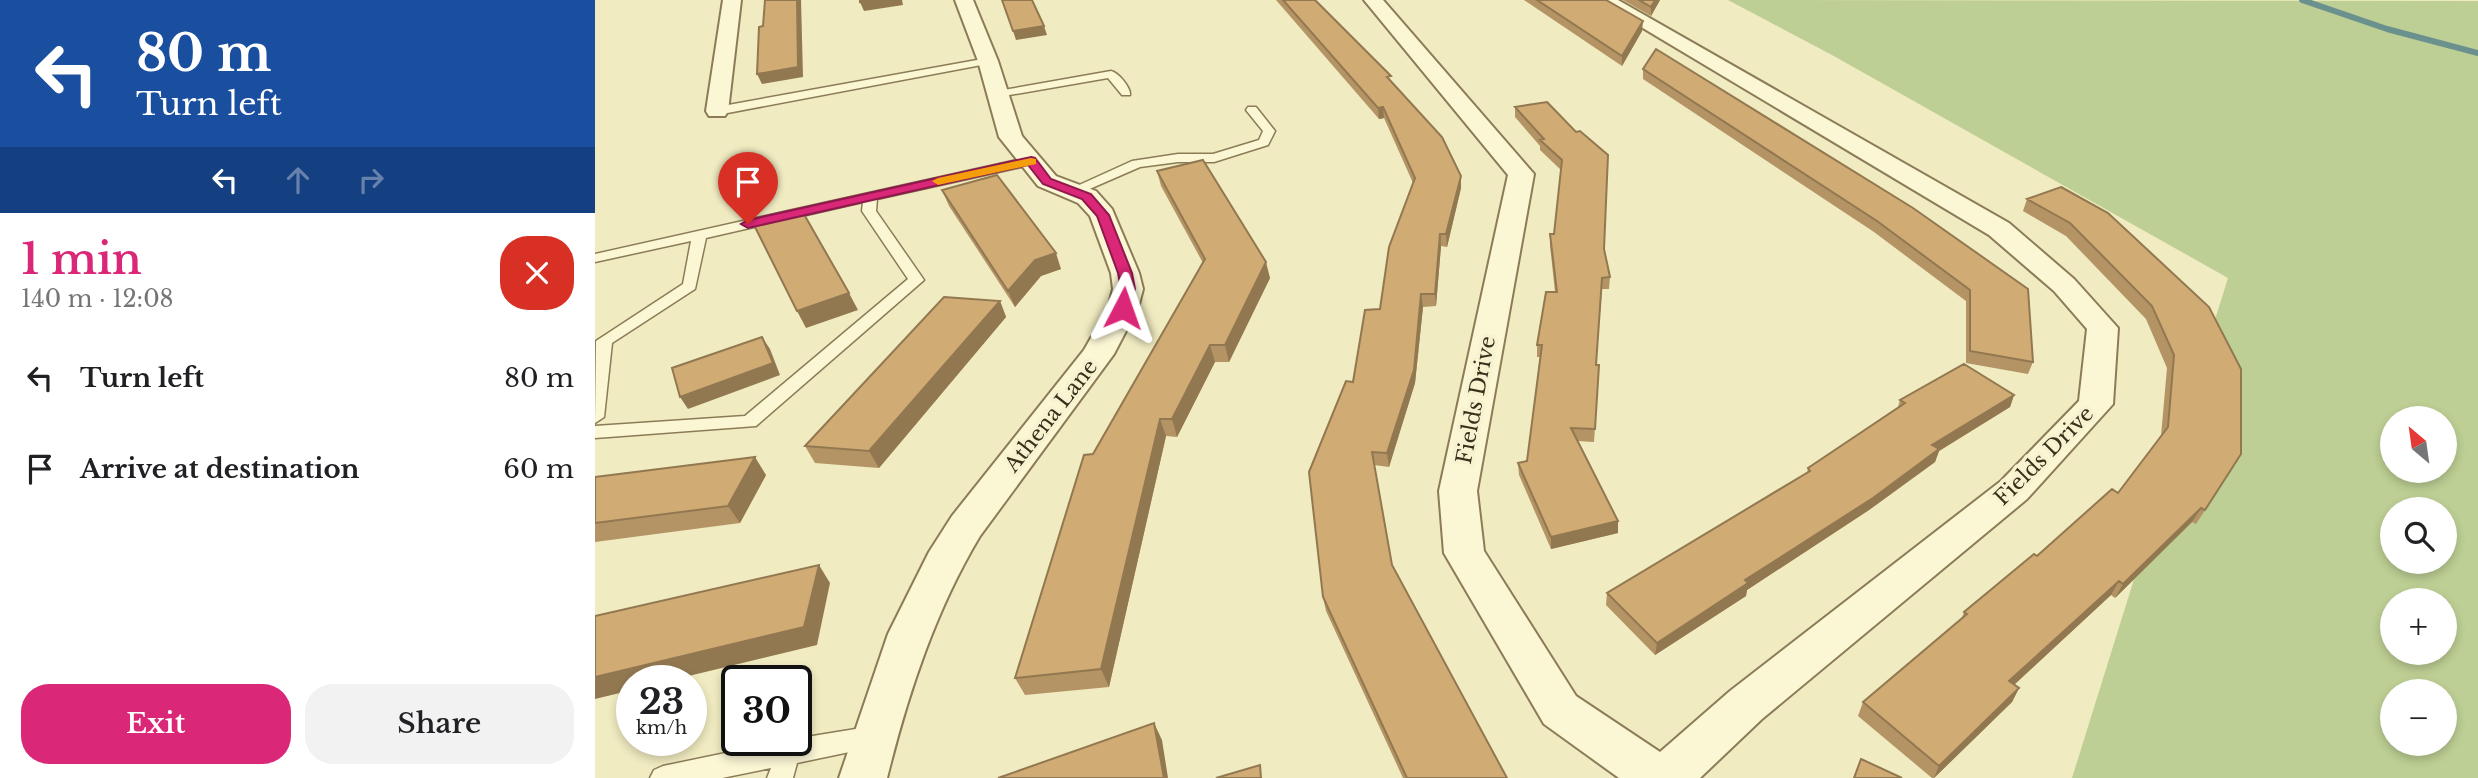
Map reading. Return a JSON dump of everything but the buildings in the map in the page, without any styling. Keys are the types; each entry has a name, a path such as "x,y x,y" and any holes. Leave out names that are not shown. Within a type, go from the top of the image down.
{"street":[{"path":"716,111 732,0"},
{"name":"Athena Lane","path":"863,778 909,634 943,563 966,526 1098,354 1123,308 1128,289 1125,273 1103,215 1087,197 1047,181 1011,136 988,61 964,0"},
{"name":"Fields Drive","path":"1373,0 1521,174 1458,491 1464,552 1560,710 1658,778"},
{"name":"Fields Drive","path":"1605,0 1999,229 2064,285 2103,328 2096,404 2014,490 1746,705 1666,778"}],"lane":[{"path":"716,111 988,61"},
{"path":"998,94 1111,74 1126,93"},
{"path":"1073,191 1137,164 1178,158 1214,158 1264,142 1269,131 1252,110"},
{"path":"595,258 1031,160"},
{"path":"595,432 750,422 916,280 869,211 870,197"},
{"path":"595,417 604,341 690,286 699,235"},
{"path":"812,747 874,737"},
{"path":"663,778 766,756"},
{"path":"780,778 787,756"}],"green space":[{"path":"1728,0 2478,1 2478,778 2072,778 2228,278 1832,55"}],"waterway":[{"path":"2302,0 2387,29 2478,53"}],"slow traffic":[{"path":"938,181 1031,162"}],"route":[{"path":"748,224 1031,160 1047,181 1087,197 1103,215 1125,273 1128,289 1123,308"}]}
